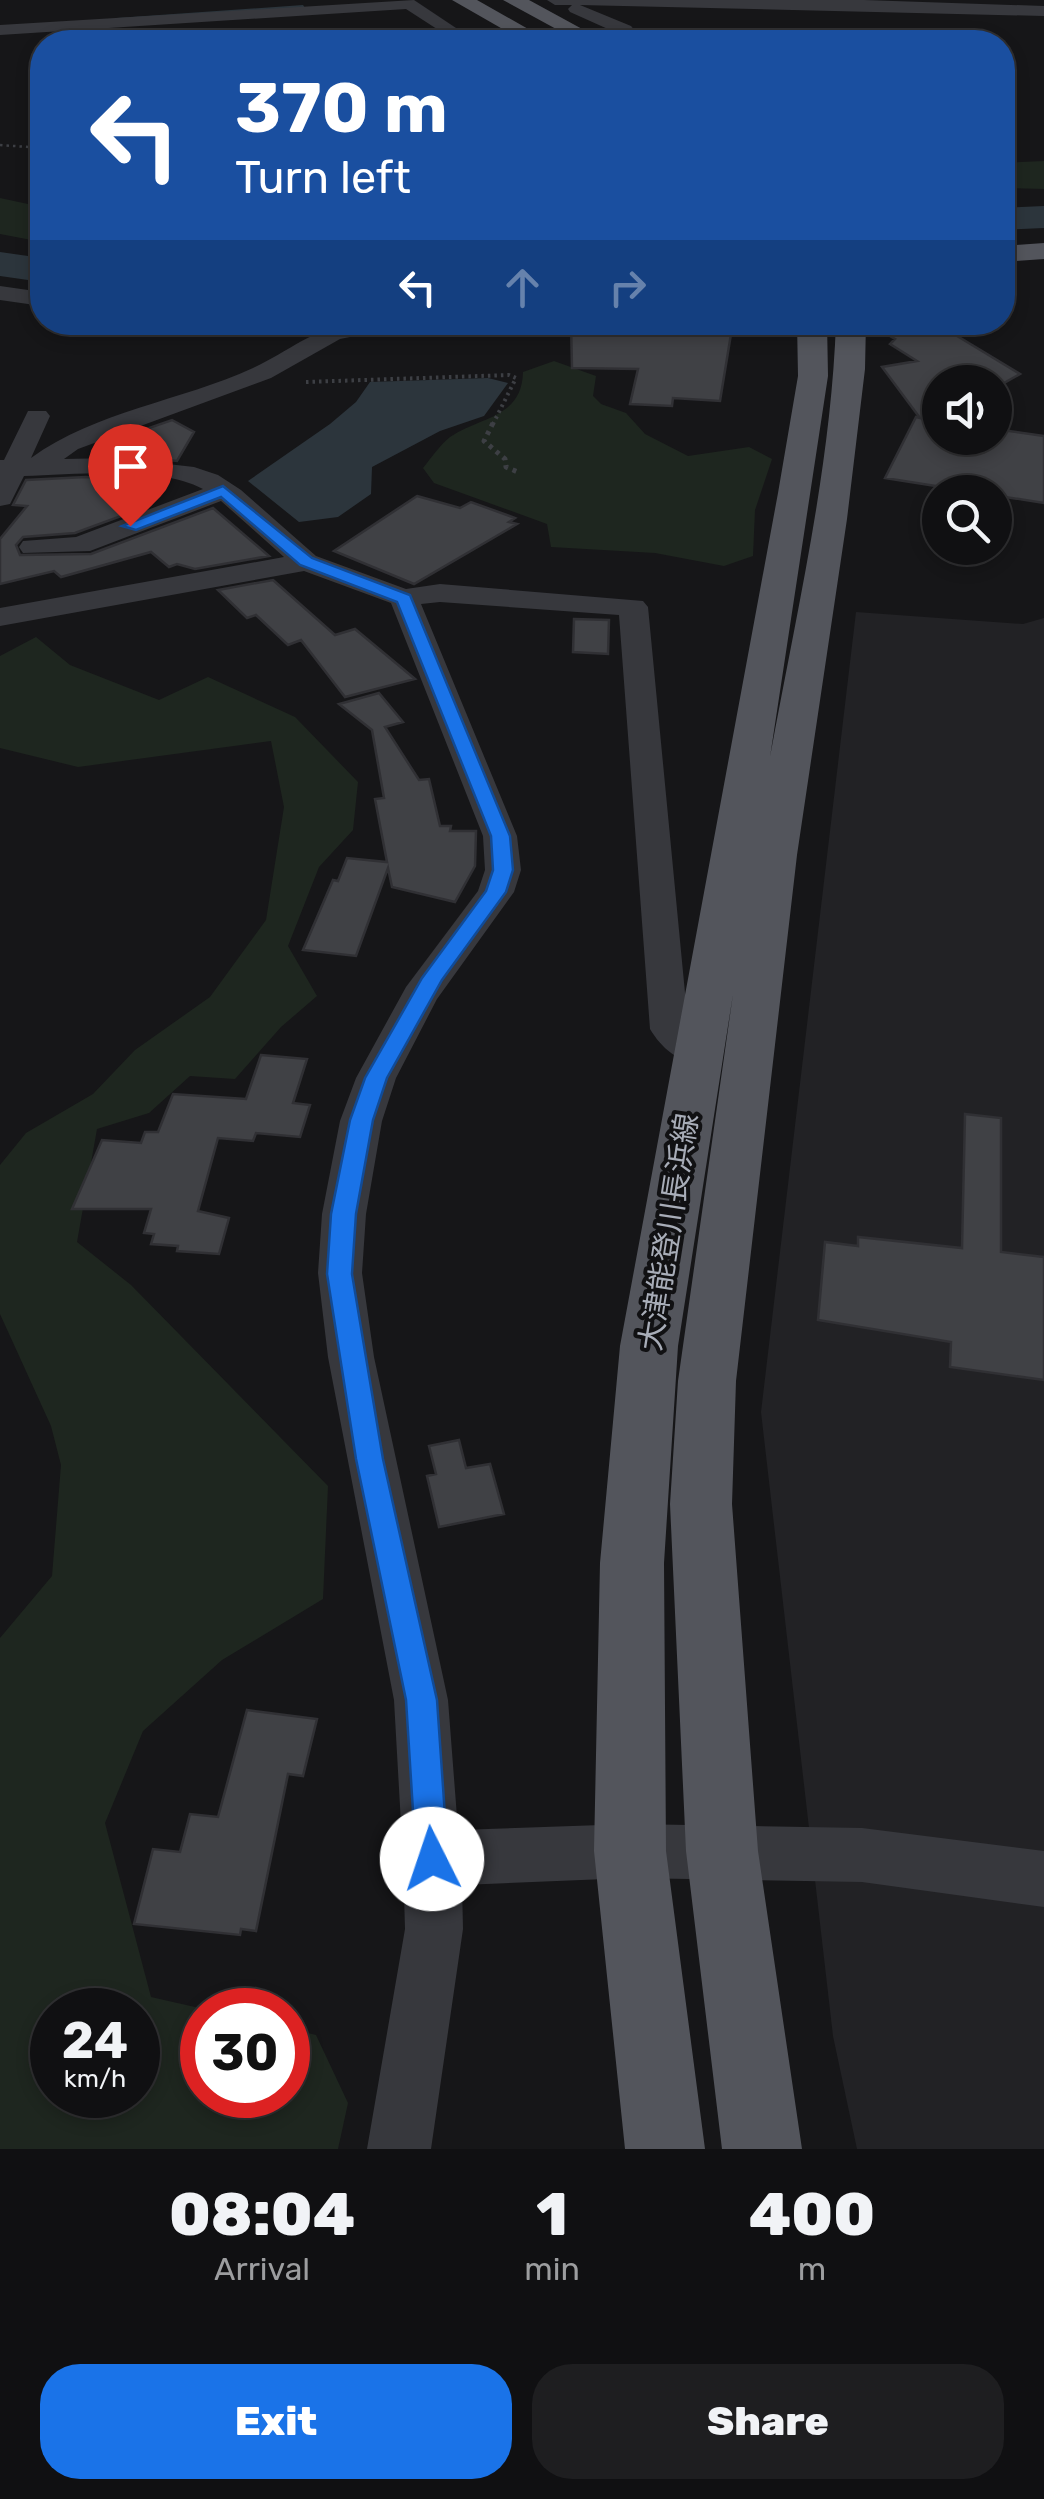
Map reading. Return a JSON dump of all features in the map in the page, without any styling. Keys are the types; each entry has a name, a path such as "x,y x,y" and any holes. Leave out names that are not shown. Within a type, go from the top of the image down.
{"main road":[{"path":"437,0 489,30"},
{"path":"462,0 518,30"},
{"path":"489,0 560,30"},
{"path":"513,0 565,30"},
{"path":"1015,253 1044,251"},
{"name":"大津能登川長浜線","path":"665,2149 630,1851 632,1563 649,1346 809,408 812,335"},
{"name":"大津能登川長浜線","path":"762,2149 722,1851 701,1504 707,1381 775,855 830,519 850,369 851,335"}],"street":[{"path":"168,0 164,3 174,18"},
{"path":"557,1 738,1 1044,11"},
{"path":"557,1 625,30"},
{"path":"0,30 406,2 449,30"},
{"path":"0,293 30,297"},
{"path":"18,467 68,443 254,376 329,335"},
{"path":"0,498 18,467 37,416"},
{"path":"18,467 162,468 208,481 306,562 404,598 440,593 633,607 669,1030 698,1053"},
{"path":"34,547 80,545 223,491"},
{"path":"0,618 306,562"},
{"path":"398,2149 434,1928 432,1859 421,1700 351,1358 340,1274 344,1214 361,1120 376,1078 428,984 496,892 503,870 500,836 404,598"},
{"path":"432,1859 630,1851 862,1855 1044,1879"}],"path":[{"path":"0,145 30,146"},
{"path":"254,376 321,384 360,378 509,375 516,378 484,441 505,459 506,467 520,473"}],"shaded area":[{"path":"1044,161 1044,189 1015,188 1015,162"},
{"path":"0,198 30,204 30,240 0,234"},
{"path":"554,361 596,376 593,396 601,404 626,413 645,434 688,456 749,447 772,459 755,510 753,556 724,566 655,553 551,547 547,524 434,483 423,468 443,444 508,407 516,399 523,372"},
{"path":"488,378 508,383 484,416 440,431 372,467 371,494 338,517 299,522 248,481 330,424 356,402 370,382"},
{"path":"856,612 1023,624 1044,618 1044,2149 857,2149 833,2036 761,1412"},
{"path":"36,637 70,665 159,700 208,677 295,717 358,782 353,830 319,867 288,946 317,996 281,1027 235,1079 190,1076 149,1113 97,1129 77,1242 131,1285 328,1486 323,1599 222,1660 143,1731 105,1823 149,1988 30,1988 30,2118 160,2118 160,1999 180,2004 180,2118 310,2118 310,2034 316,2035 348,2103 338,2149 0,2149 0,1638 52,1576 61,1465 51,1426 0,1314 0,1165 26,1133 93,1094 135,1050 210,997 266,920 284,807 271,741 78,767 0,748 0,656"}],"building":[{"path":"571,335 731,335 720,401 673,398 672,406 630,404 638,369 572,368"},
{"path":"956,335 1005,365 922,365 922,455 1012,455 1012,431 1044,436 1044,503 1012,498 1012,475 922,475 922,484 885,478 916,417 920,418 882,367 917,361 890,344 895,339 890,336"},
{"path":"172,420 194,432 177,461 149,458 117,439"},
{"path":"86,477 164,482 151,505 75,533 23,537 16,545 20,555 91,554 213,508 269,556 195,569 177,564 169,567 151,552 61,577 54,571 0,584 0,539 27,506 13,505 26,480"},
{"path":"417,496 460,508 471,502 515,518 509,522 517,524 414,584 334,551"},
{"path":"273,580 335,635 355,629 415,679 345,697 301,640 288,645 256,615 247,618 218,590"},
{"path":"574,619 609,620 608,654 573,652"},
{"path":"379,693 403,722 385,727 419,780 429,779 440,826 451,826 450,831 476,831 475,866 455,902 392,887 388,868 356,956 303,950 333,880 338,881 347,858 387,862 375,799 384,798 372,730 339,704"},
{"path":"261,1055 307,1059 293,1103 310,1105 300,1137 256,1133 253,1141 218,1138 198,1211 229,1218 219,1254 177,1251 178,1246 151,1244 154,1234 144,1233 151,1209 72,1209 102,1140 141,1143 145,1132 158,1132 173,1094 246,1099"},
{"path":"965,1114 1001,1118 1001,1252 1044,1257 1044,1380 950,1367 951,1342 818,1320 825,1242 858,1246 858,1237 962,1248"},
{"path":"459,1440 466,1468 490,1464 504,1514 439,1527 427,1476 436,1474 429,1446"},
{"path":"247,1710 317,1719 303,1776 288,1774 256,1931 241,1929 240,1935 134,1924 153,1849 180,1852 190,1814 218,1817"}],"waterway":[{"path":"119,18 303,7"},
{"path":"1015,218 1044,217"},
{"path":"0,264 30,268"}],"route":[{"path":"130,526 223,491 306,562 404,598 500,836 503,870 496,892 420,996 376,1078 361,1120 344,1214 340,1274 370,1459 421,1700 432,1859"}]}
